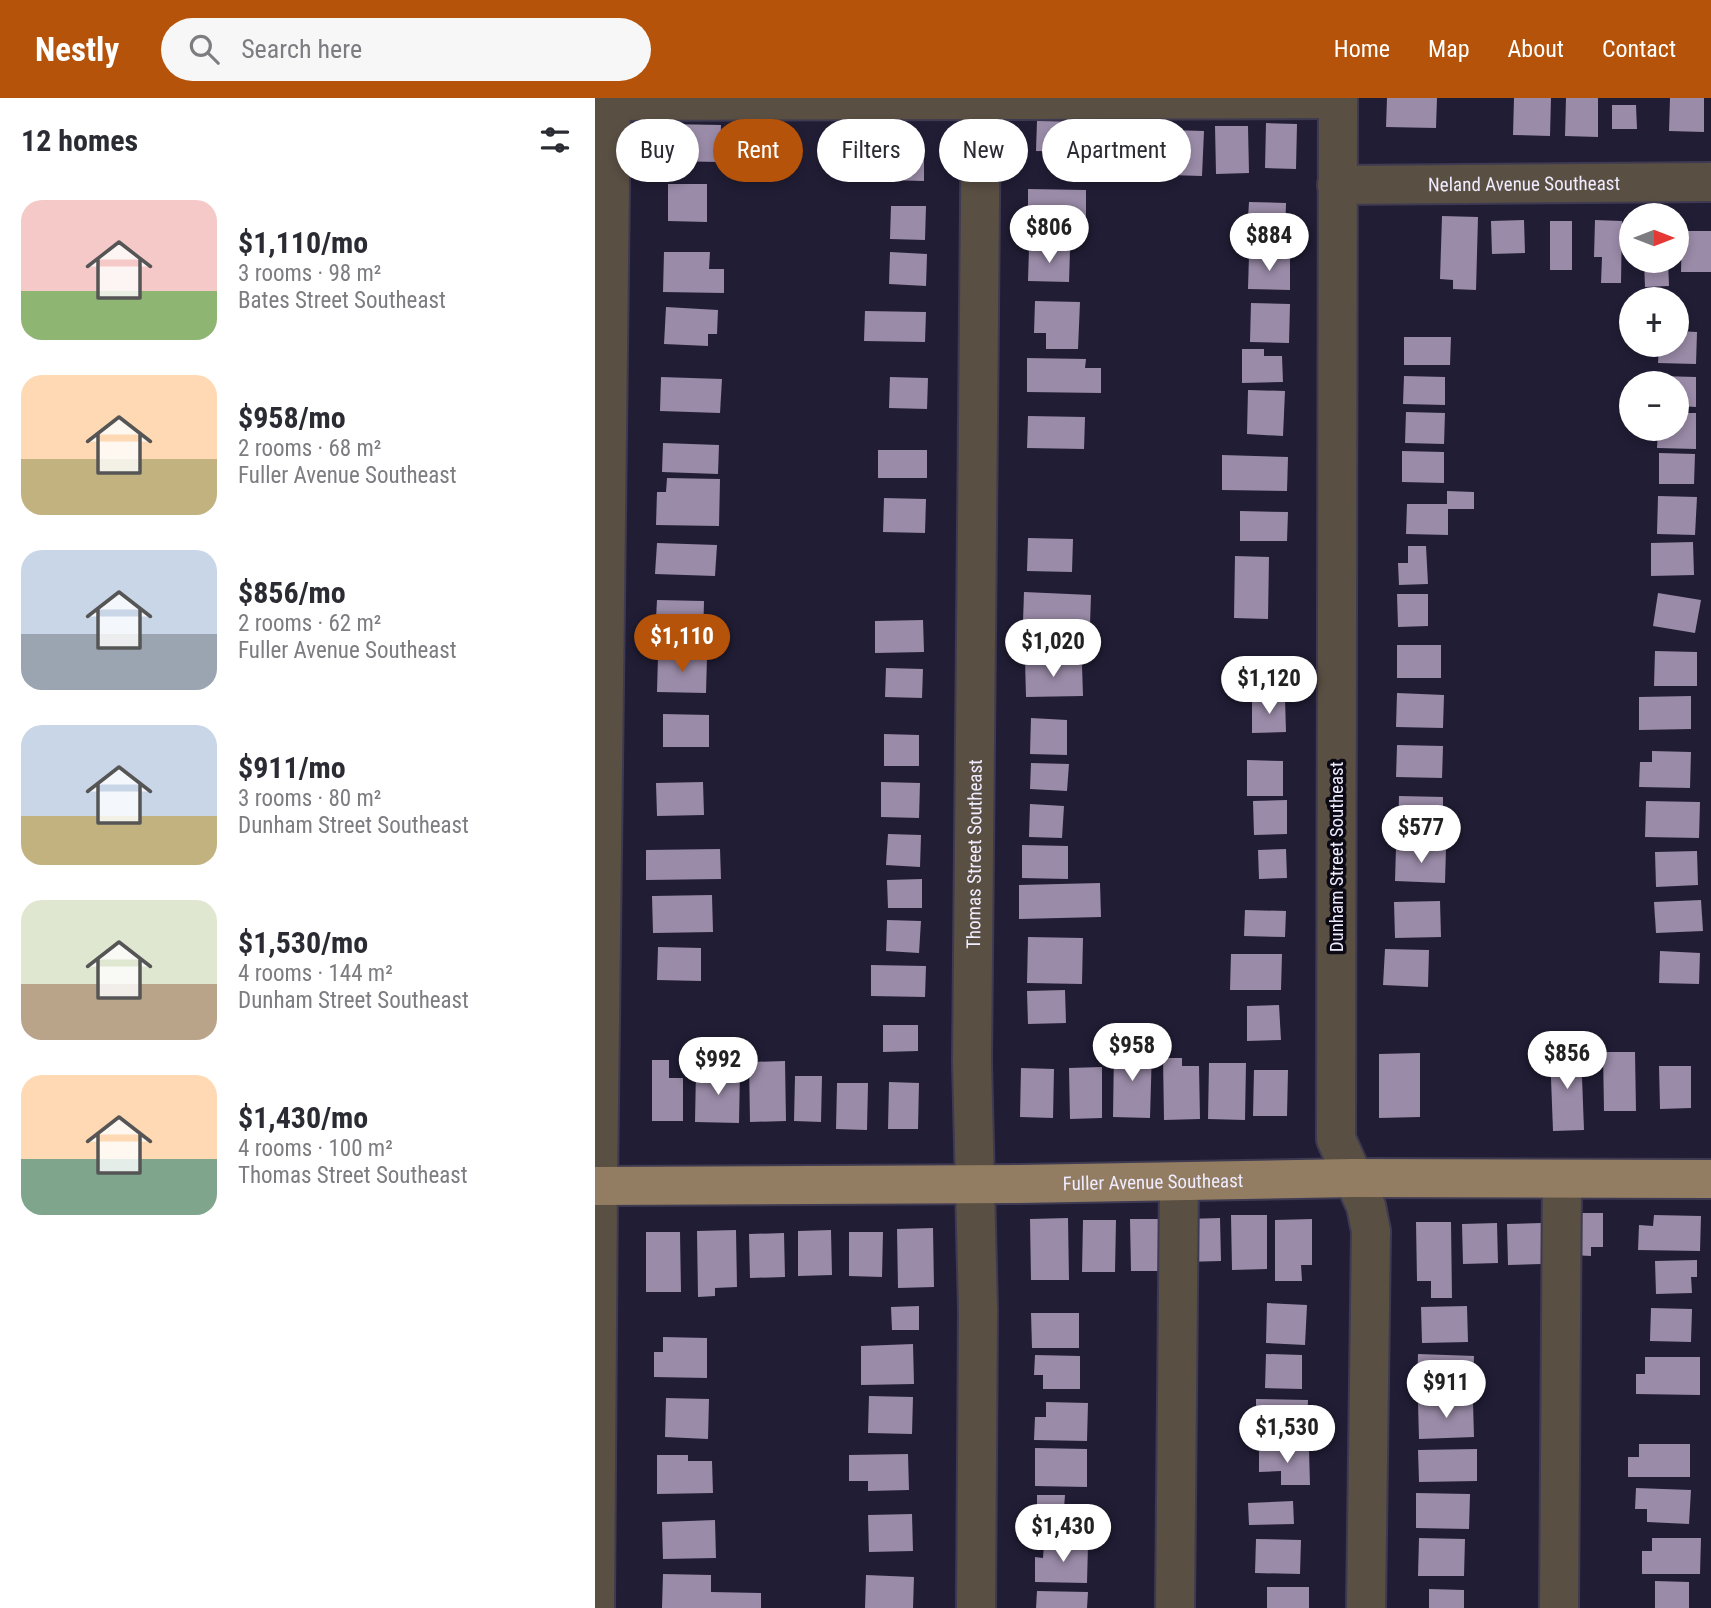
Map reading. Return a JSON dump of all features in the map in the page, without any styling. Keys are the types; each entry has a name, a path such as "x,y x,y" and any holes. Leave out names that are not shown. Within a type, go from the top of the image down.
{"main road":[{"name":"Fuller Avenue Southeast","path":"596,1186 1178,1182 1353,1178 1711,1179"}],"street":[{"name":"Thomas Street Southeast","path":"976,1608 978,1310 972,1062 981,99"},
{"path":"595,1608 596,1186 611,100 1338,99"},
{"name":"Dunham Street Southeast","path":"1338,99 1336,1139 1366,1206 1370,1231 1366,1608"},
{"name":"Neland Avenue Southeast","path":"1337,185 1711,182"},
{"path":"1559,1608 1563,1180"},
{"path":"1175,1608 1178,1182"}],"building":[{"path":"1387,98 1437,98 1436,128 1386,127"},
{"path":"1514,98 1551,98 1550,136 1513,135"},
{"path":"1566,98 1598,98 1598,137 1565,136"},
{"path":"1670,98 1704,98 1704,132 1669,131"},
{"path":"1612,105 1636,105 1637,129 1612,129"},
{"path":"1037,121 1042,121 1042,151 1036,151"},
{"path":"1266,123 1297,124 1296,169 1265,168"},
{"path":"699,125 713,125 713,162 699,162"},
{"path":"1215,126 1248,126 1249,173 1216,174"},
{"path":"1191,131 1204,131 1202,176 1191,176"},
{"path":"668,184 707,184 707,222 668,221"},
{"path":"1028,189 1086,190 1086,218 1028,217"},
{"path":"1249,202 1286,203 1285,236 1247,235"},
{"path":"891,206 926,206 925,240 890,239"},
{"path":"1442,216 1478,217 1476,290 1453,289 1453,280 1440,279"},
{"path":"1524,220 1525,253 1492,254 1491,221"},
{"path":"1595,220 1619,221 1621,283 1601,283 1602,257 1594,257"},
{"path":"1550,221 1572,221 1572,270 1550,270"},
{"path":"1689,231 1711,231 1711,272 1689,272"},
{"path":"1029,248 1070,250 1069,282 1028,281"},
{"path":"664,252 710,252 709,269 724,269 724,293 663,292"},
{"path":"890,252 927,254 926,286 889,284"},
{"path":"1249,255 1290,256 1290,290 1248,289"},
{"path":"1644,273 1668,273 1669,286 1645,287"},
{"path":"1035,301 1080,302 1078,349 1046,349 1046,333 1034,333"},
{"path":"1251,303 1290,304 1289,343 1250,342"},
{"path":"666,307 718,310 717,334 708,334 708,346 664,344"},
{"path":"865,311 926,312 925,342 864,341"},
{"path":"1689,332 1697,332 1696,364 1658,363 1658,357 1689,357"},
{"path":"1404,337 1451,337 1450,365 1404,365"},
{"path":"1242,349 1264,349 1264,356 1282,356 1283,382 1242,383"},
{"path":"1027,358 1086,359 1085,368 1101,368 1101,393 1027,392"},
{"path":"1404,376 1445,377 1445,405 1403,404"},
{"path":"661,377 722,379 720,413 660,411"},
{"path":"890,377 928,378 927,409 889,408"},
{"path":"1689,377 1696,377 1696,407 1689,407"},
{"path":"1248,390 1285,391 1283,436 1247,434"},
{"path":"1406,412 1445,413 1444,444 1405,443"},
{"path":"1689,413 1696,413 1696,449 1657,448 1657,441 1689,441"},
{"path":"1028,416 1085,417 1084,449 1027,448"},
{"path":"663,443 719,445 718,474 662,472"},
{"path":"878,450 927,450 927,478 878,478"},
{"path":"1402,451 1444,452 1444,483 1402,482"},
{"path":"1659,453 1695,454 1694,484 1659,484"},
{"path":"1222,455 1288,457 1287,491 1222,490"},
{"path":"667,478 720,479 719,526 656,525 657,492 666,492"},
{"path":"1447,491 1474,492 1474,509 1448,509 1448,535 1406,534 1407,504 1447,504"},
{"path":"1658,496 1697,497 1695,535 1657,534"},
{"path":"884,498 926,499 925,533 883,532"},
{"path":"1240,511 1288,512 1287,541 1240,541"},
{"path":"1028,538 1073,539 1072,572 1027,571"},
{"path":"1693,542 1694,575 1651,576 1651,543"},
{"path":"657,543 717,545 715,576 655,574"},
{"path":"1408,546 1426,546 1428,584 1399,585 1398,563 1408,563"},
{"path":"1235,556 1269,557 1268,619 1234,618"},
{"path":"1024,592 1091,595 1090,625 1023,622"},
{"path":"1658,593 1701,600 1695,633 1653,626"},
{"path":"1397,594 1428,594 1428,626 1398,627"},
{"path":"657,600 704,601 703,640 655,638"},
{"path":"923,620 924,652 875,653 875,621"},
{"path":"1397,645 1441,645 1441,678 1397,678"},
{"path":"1655,651 1697,652 1697,686 1654,686"},
{"path":"658,656 707,657 706,693 657,692"},
{"path":"1067,659 1068,665 1082,665 1083,696 1026,697 1025,660"},
{"path":"886,668 923,669 922,698 885,697"},
{"path":"1397,693 1444,695 1443,728 1396,727"},
{"path":"1691,696 1691,729 1639,730 1639,697"},
{"path":"1285,698 1286,732 1252,733 1252,699"},
{"path":"663,714 709,715 709,747 663,747"},
{"path":"1031,718 1067,720 1067,755 1030,754"},
{"path":"884,734 919,735 919,766 884,766"},
{"path":"1397,745 1443,746 1442,778 1396,777"},
{"path":"1652,751 1691,752 1690,788 1639,787 1640,762 1652,762"},
{"path":"1247,760 1283,761 1283,796 1247,796"},
{"path":"1031,763 1069,764 1067,791 1030,789"},
{"path":"703,782 704,815 657,816 656,783"},
{"path":"881,782 920,783 919,818 881,817"},
{"path":"1399,796 1443,797 1443,830 1398,830"},
{"path":"1287,800 1287,834 1254,835 1253,801"},
{"path":"1646,801 1700,802 1699,838 1645,837"},
{"path":"1030,804 1064,806 1062,838 1029,837"},
{"path":"888,834 921,835 920,867 886,865"},
{"path":"1022,845 1068,846 1068,879 1022,878"},
{"path":"1396,847 1446,848 1445,883 1395,881"},
{"path":"720,849 721,879 646,880 646,850"},
{"path":"1286,849 1287,878 1259,879 1258,850"},
{"path":"1697,851 1698,885 1656,887 1655,852"},
{"path":"922,879 922,908 888,908 887,880"},
{"path":"1100,883 1101,917 1019,919 1019,885"},
{"path":"712,895 713,932 653,933 652,896"},
{"path":"1701,900 1703,931 1656,933 1654,902"},
{"path":"1440,901 1441,937 1395,938 1394,902"},
{"path":"1245,910 1286,911 1285,937 1244,936"},
{"path":"887,920 921,921 919,953 886,951"},
{"path":"1028,937 1083,938 1082,984 1027,983"},
{"path":"658,947 701,948 701,981 657,980"},
{"path":"1385,949 1429,950 1428,987 1383,985"},
{"path":"1660,951 1700,953 1699,984 1659,983"},
{"path":"1231,954 1282,954 1281,990 1230,990"},
{"path":"871,965 926,966 925,997 871,996"},
{"path":"1065,990 1066,1023 1028,1024 1027,991"},
{"path":"1279,1005 1281,1040 1247,1041 1247,1006"},
{"path":"883,1025 918,1025 918,1051 883,1052"},
{"path":"1114,1048 1152,1049 1150,1118 1113,1117"},
{"path":"1581,1051 1584,1130 1553,1131 1550,1052"},
{"path":"1603,1052 1635,1052 1636,1111 1604,1111"},
{"path":"1420,1053 1420,1117 1379,1118 1379,1054"},
{"path":"1163,1058 1182,1058 1182,1066 1199,1066 1200,1119 1164,1120"},
{"path":"652,1060 669,1060 669,1078 683,1078 683,1121 652,1121"},
{"path":"785,1061 786,1121 750,1122 749,1062"},
{"path":"1209,1063 1246,1063 1245,1120 1208,1119"},
{"path":"1659,1066 1691,1066 1691,1108 1660,1109"},
{"path":"1102,1067 1102,1118 1070,1119 1069,1068"},
{"path":"1021,1068 1054,1069 1053,1118 1020,1117"},
{"path":"696,1070 740,1071 739,1123 695,1122"},
{"path":"1254,1070 1288,1070 1287,1116 1253,1116"},
{"path":"795,1076 822,1076 821,1122 794,1121"},
{"path":"889,1082 919,1083 918,1129 888,1129"},
{"path":"837,1083 868,1083 867,1130 836,1129"},
{"path":"1572,1213 1603,1213 1603,1247 1591,1247 1591,1256 1571,1255"},
{"path":"1231,1215 1267,1215 1267,1269 1232,1270"},
{"path":"1654,1215 1701,1216 1700,1251 1638,1250 1639,1225 1653,1226"},
{"path":"1068,1218 1069,1280 1031,1280 1030,1219"},
{"path":"1220,1218 1221,1261 1185,1262 1185,1219"},
{"path":"1130,1219 1164,1219 1165,1271 1131,1271"},
{"path":"1312,1219 1312,1265 1301,1265 1302,1281 1275,1281 1275,1220"},
{"path":"1083,1220 1116,1220 1115,1272 1082,1272"},
{"path":"1416,1222 1451,1222 1452,1298 1431,1298 1431,1281 1417,1281"},
{"path":"1497,1223 1498,1263 1463,1264 1462,1224"},
{"path":"1542,1223 1542,1264 1508,1265 1507,1224"},
{"path":"933,1228 934,1287 898,1288 897,1229"},
{"path":"736,1230 737,1287 715,1288 715,1296 698,1297 697,1231"},
{"path":"831,1230 832,1275 798,1276 798,1231"},
{"path":"646,1232 680,1232 681,1292 646,1292"},
{"path":"849,1232 883,1232 882,1277 849,1276"},
{"path":"784,1233 785,1277 750,1278 749,1234"},
{"path":"1697,1260 1697,1277 1691,1277 1692,1293 1656,1294 1655,1261"},
{"path":"1267,1303 1307,1305 1305,1345 1266,1343"},
{"path":"919,1306 919,1330 892,1330 891,1307"},
{"path":"1467,1306 1468,1342 1422,1343 1421,1307"},
{"path":"1651,1308 1692,1309 1691,1342 1650,1341"},
{"path":"1031,1313 1079,1313 1079,1348 1032,1348"},
{"path":"663,1337 707,1338 707,1378 654,1377 654,1352 663,1352"},
{"path":"913,1344 914,1384 861,1385 861,1346"},
{"path":"1266,1354 1302,1355 1302,1389 1265,1388"},
{"path":"1418,1354 1474,1356 1473,1387 1417,1386"},
{"path":"1035,1355 1080,1356 1080,1389 1043,1389 1043,1375 1034,1375"},
{"path":"1645,1357 1700,1357 1700,1395 1636,1394 1636,1374 1645,1374"},
{"path":"869,1396 913,1397 912,1434 868,1433"},
{"path":"666,1398 709,1399 708,1439 665,1437"},
{"path":"1256,1399 1308,1400 1307,1436 1265,1435 1266,1419 1256,1419"},
{"path":"1046,1402 1088,1403 1087,1441 1034,1440 1035,1417 1046,1417"},
{"path":"1473,1402 1474,1437 1419,1439 1418,1403"},
{"path":"1639,1444 1690,1444 1690,1477 1628,1477 1628,1457 1639,1457"},
{"path":"1035,1448 1087,1449 1087,1487 1035,1486"},
{"path":"1309,1449 1310,1485 1281,1485 1281,1471 1259,1472 1259,1450"},
{"path":"1477,1449 1477,1481 1419,1482 1418,1450"},
{"path":"908,1454 909,1490 868,1491 868,1481 849,1481 849,1455"},
{"path":"657,1455 688,1455 688,1461 712,1461 713,1493 657,1494"},
{"path":"1636,1488 1691,1490 1689,1524 1647,1522 1647,1509 1635,1509"},
{"path":"1416,1493 1470,1494 1469,1529 1416,1528"},
{"path":"1037,1495 1065,1495 1064,1508 1086,1509 1086,1531 1037,1530"},
{"path":"1293,1501 1294,1524 1249,1525 1248,1503"},
{"path":"912,1514 913,1551 869,1552 868,1515"},
{"path":"715,1520 716,1558 663,1559 662,1522"},
{"path":"1419,1538 1465,1539 1464,1576 1418,1576"},
{"path":"1652,1538 1701,1538 1700,1574 1642,1574 1642,1551 1652,1551"},
{"path":"1256,1539 1301,1540 1300,1574 1255,1573"},
{"path":"1044,1544 1088,1545 1087,1583 1035,1582 1035,1557 1043,1558"},
{"path":"663,1574 711,1575 711,1592 761,1593 761,1608 662,1608"},
{"path":"866,1575 914,1577 913,1608 865,1608"},
{"path":"1655,1581 1689,1582 1689,1608 1655,1608"},
{"path":"1267,1587 1309,1587 1309,1608 1267,1608"},
{"path":"1429,1589 1464,1590 1464,1608 1429,1608"},
{"path":"1037,1591 1088,1592 1087,1608 1036,1608"}]}
